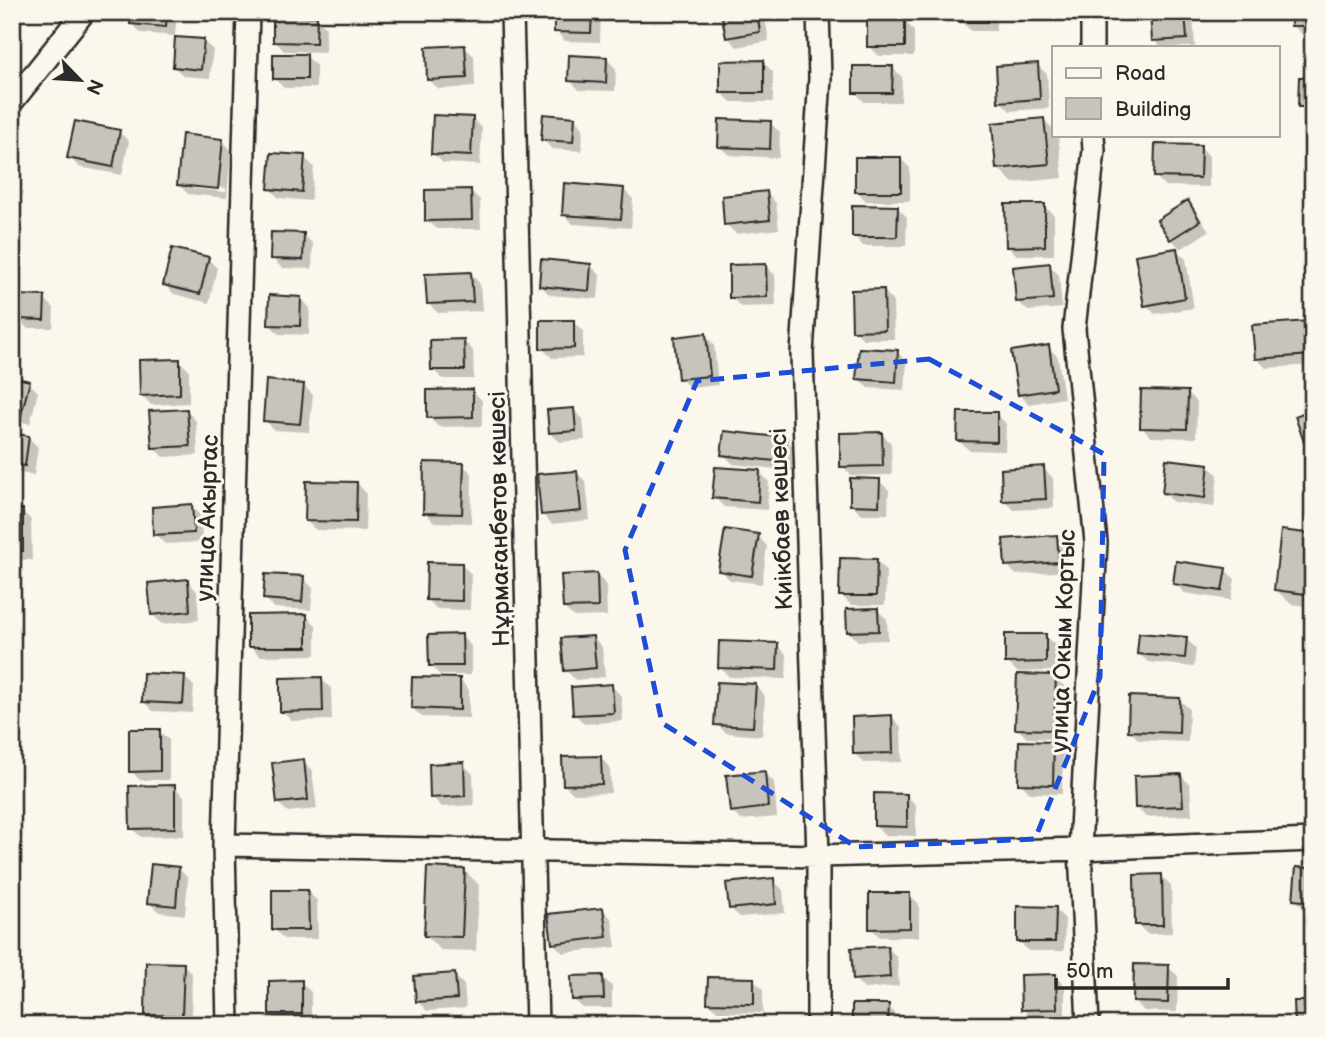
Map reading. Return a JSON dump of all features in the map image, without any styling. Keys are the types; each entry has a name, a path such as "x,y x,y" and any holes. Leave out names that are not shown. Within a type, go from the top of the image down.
{"street":[{"path":"12,103 84,12"},
{"name":"улица Акыртас","path":"228,1025 224,845 248,12"},
{"name":"Нұрмағанбетов көшесі","path":"512,12 537,1025"},
{"name":"Киікбаев көшесі","path":"818,12 820,78 803,353 818,856 818,1025"},
{"path":"1092,12 1092,46"},
{"name":"улица Окым Кортыс","path":"1088,1025 1080,849 1096,542 1074,329 1094,150 1093,136"},
{"path":"224,845 818,856 1313,840"}],"highlighted area":[{"path":"929,359 1104,454 1100,677 1035,839 856,847 662,723 625,550 697,381"}],"building":[{"path":"131,12 167,12 166,27 130,24"},
{"path":"554,12 592,12 591,33 554,32"},
{"path":"721,12 757,12 760,32 726,38"},
{"path":"960,12 987,12 987,22 960,22"},
{"path":"1150,12 1185,12 1187,39 1152,41"},
{"path":"1292,12 1313,12 1313,26 1291,26"},
{"path":"273,15 317,16 316,43 273,42"},
{"path":"867,19 905,20 905,47 867,47"},
{"path":"175,37 204,39 201,70 173,67"},
{"path":"465,45 467,78 427,80 426,47"},
{"path":"273,54 307,54 307,79 273,79"},
{"path":"569,55 607,57 606,83 568,81"},
{"path":"764,60 764,93 720,93 720,61"},
{"path":"1038,63 1040,99 998,102 996,66"},
{"path":"853,66 893,66 892,93 853,93"},
{"path":"1299,77 1313,77 1313,107 1298,107"},
{"path":"543,114 575,117 573,142 541,140"},
{"path":"433,115 473,117 471,156 431,154"},
{"path":"1044,118 1049,164 996,169 992,123"},
{"path":"719,119 771,121 770,149 718,147"},
{"path":"75,121 120,130 113,167 67,158"},
{"path":"182,134 223,139 218,189 177,185"},
{"path":"1155,144 1201,145 1200,178 1154,177"},
{"path":"271,153 305,155 302,192 268,189"},
{"path":"855,157 901,157 901,192 855,192"},
{"path":"564,183 624,188 621,219 562,215"},
{"path":"471,189 472,220 425,221 425,190"},
{"path":"767,191 770,220 724,225 722,196"},
{"path":"1188,200 1200,221 1170,240 1157,220"},
{"path":"1005,204 1045,204 1045,246 1006,247"},
{"path":"852,205 898,206 897,237 852,237"},
{"path":"271,232 304,233 303,260 270,259"},
{"path":"1309,246 1313,246 1313,279 1306,279"},
{"path":"172,248 209,257 200,294 163,285"},
{"path":"1177,248 1185,298 1144,306 1135,255"},
{"path":"541,259 591,264 589,291 539,286"},
{"path":"1050,263 1053,299 1016,302 1013,267"},
{"path":"766,264 767,297 729,298 729,265"},
{"path":"471,272 473,302 427,304 425,274"},
{"path":"884,289 885,330 852,331 851,290"},
{"path":"16,295 45,296 44,320 16,319"},
{"path":"269,295 301,297 300,326 268,325"},
{"path":"540,320 574,320 574,348 540,349"},
{"path":"1309,321 1312,355 1255,359 1252,325"},
{"path":"706,333 710,376 678,379 674,337"},
{"path":"464,339 465,370 431,370 430,340"},
{"path":"1049,345 1055,389 1018,395 1011,351"},
{"path":"859,348 898,350 896,382 856,379"},
{"path":"180,359 180,394 140,396 139,360"},
{"path":"12,377 30,381 21,415 12,413"},
{"path":"266,380 304,384 300,424 263,421"},
{"path":"473,389 473,417 427,418 427,390"},
{"path":"1141,390 1188,391 1187,429 1140,428"},
{"path":"574,408 576,431 549,433 547,410"},
{"path":"187,409 190,446 152,448 149,411"},
{"path":"1313,409 1313,440 1304,442 1295,416"},
{"path":"958,412 997,412 997,442 957,441"},
{"path":"724,431 787,438 784,462 721,455"},
{"path":"882,432 883,466 840,467 840,433"},
{"path":"12,433 29,436 25,466 12,464"},
{"path":"1166,459 1209,464 1205,498 1162,493"},
{"path":"424,462 464,463 462,514 423,513"},
{"path":"1044,466 1046,499 1002,501 1001,469"},
{"path":"715,467 760,470 758,502 712,498"},
{"path":"577,471 581,511 541,515 537,474"},
{"path":"850,478 880,479 879,506 850,505"},
{"path":"306,481 357,482 356,522 305,521"},
{"path":"192,504 194,533 153,535 152,507"},
{"path":"12,509 23,509 23,551 12,551"},
{"path":"725,529 759,534 752,576 718,571"},
{"path":"1281,530 1313,534 1313,595 1274,590"},
{"path":"1057,535 1059,562 1005,566 1003,539"},
{"path":"840,558 877,559 876,596 839,596"},
{"path":"1176,561 1226,568 1222,591 1173,584"},
{"path":"427,562 462,563 462,601 426,600"},
{"path":"597,573 598,607 563,608 561,575"},
{"path":"265,574 304,576 302,602 263,599"},
{"path":"188,579 190,611 151,615 148,583"},
{"path":"878,608 879,631 847,632 846,609"},
{"path":"307,614 307,647 248,647 248,615"},
{"path":"1139,633 1187,637 1185,658 1137,654"},
{"path":"462,634 463,666 429,666 428,635"},
{"path":"1005,634 1046,634 1046,662 1005,663"},
{"path":"593,636 596,668 564,671 561,638"},
{"path":"719,641 778,643 777,670 718,668"},
{"path":"143,673 185,675 183,704 142,702"},
{"path":"1017,674 1056,675 1054,730 1015,729"},
{"path":"322,677 323,711 280,712 280,678"},
{"path":"412,677 460,678 460,710 411,708"},
{"path":"717,682 756,684 753,727 714,725"},
{"path":"612,684 614,713 573,715 571,687"},
{"path":"1129,696 1180,698 1179,733 1128,731"},
{"path":"892,715 893,753 853,754 852,717"},
{"path":"129,729 160,729 160,771 129,772"},
{"path":"1019,741 1054,742 1053,785 1018,784"},
{"path":"601,756 602,784 563,785 562,757"},
{"path":"304,759 308,800 277,803 272,763"},
{"path":"464,762 465,796 430,798 429,764"},
{"path":"765,771 768,807 730,812 726,775"},
{"path":"1181,774 1183,806 1135,808 1134,776"},
{"path":"175,785 175,828 130,829 129,786"},
{"path":"874,793 907,794 907,827 874,826"},
{"path":"151,864 179,867 176,906 147,903"},
{"path":"427,867 465,869 462,937 424,936"},
{"path":"1296,867 1313,868 1313,902 1293,900"},
{"path":"1162,874 1163,925 1135,925 1134,875"},
{"path":"774,878 776,904 729,909 726,883"},
{"path":"272,890 308,890 309,930 272,930"},
{"path":"869,893 910,893 910,928 869,929"},
{"path":"1017,906 1056,907 1055,942 1017,942"},
{"path":"603,908 607,937 552,944 548,914"},
{"path":"888,946 890,977 853,980 851,948"},
{"path":"146,962 184,963 182,1016 145,1015"},
{"path":"1134,964 1169,965 1168,1003 1133,1002"},
{"path":"455,973 457,999 416,1002 414,976"},
{"path":"1056,974 1057,1009 1021,1010 1020,975"},
{"path":"603,975 604,999 572,1000 571,976"},
{"path":"708,977 754,978 754,1004 707,1003"},
{"path":"302,980 302,1014 269,1014 269,981"},
{"path":"1294,1001 1313,1001 1313,1025 1295,1025"},
{"path":"852,1004 889,1004 888,1025 852,1025"},
{"path":"724,1020 768,1023 768,1025 723,1025"}]}
